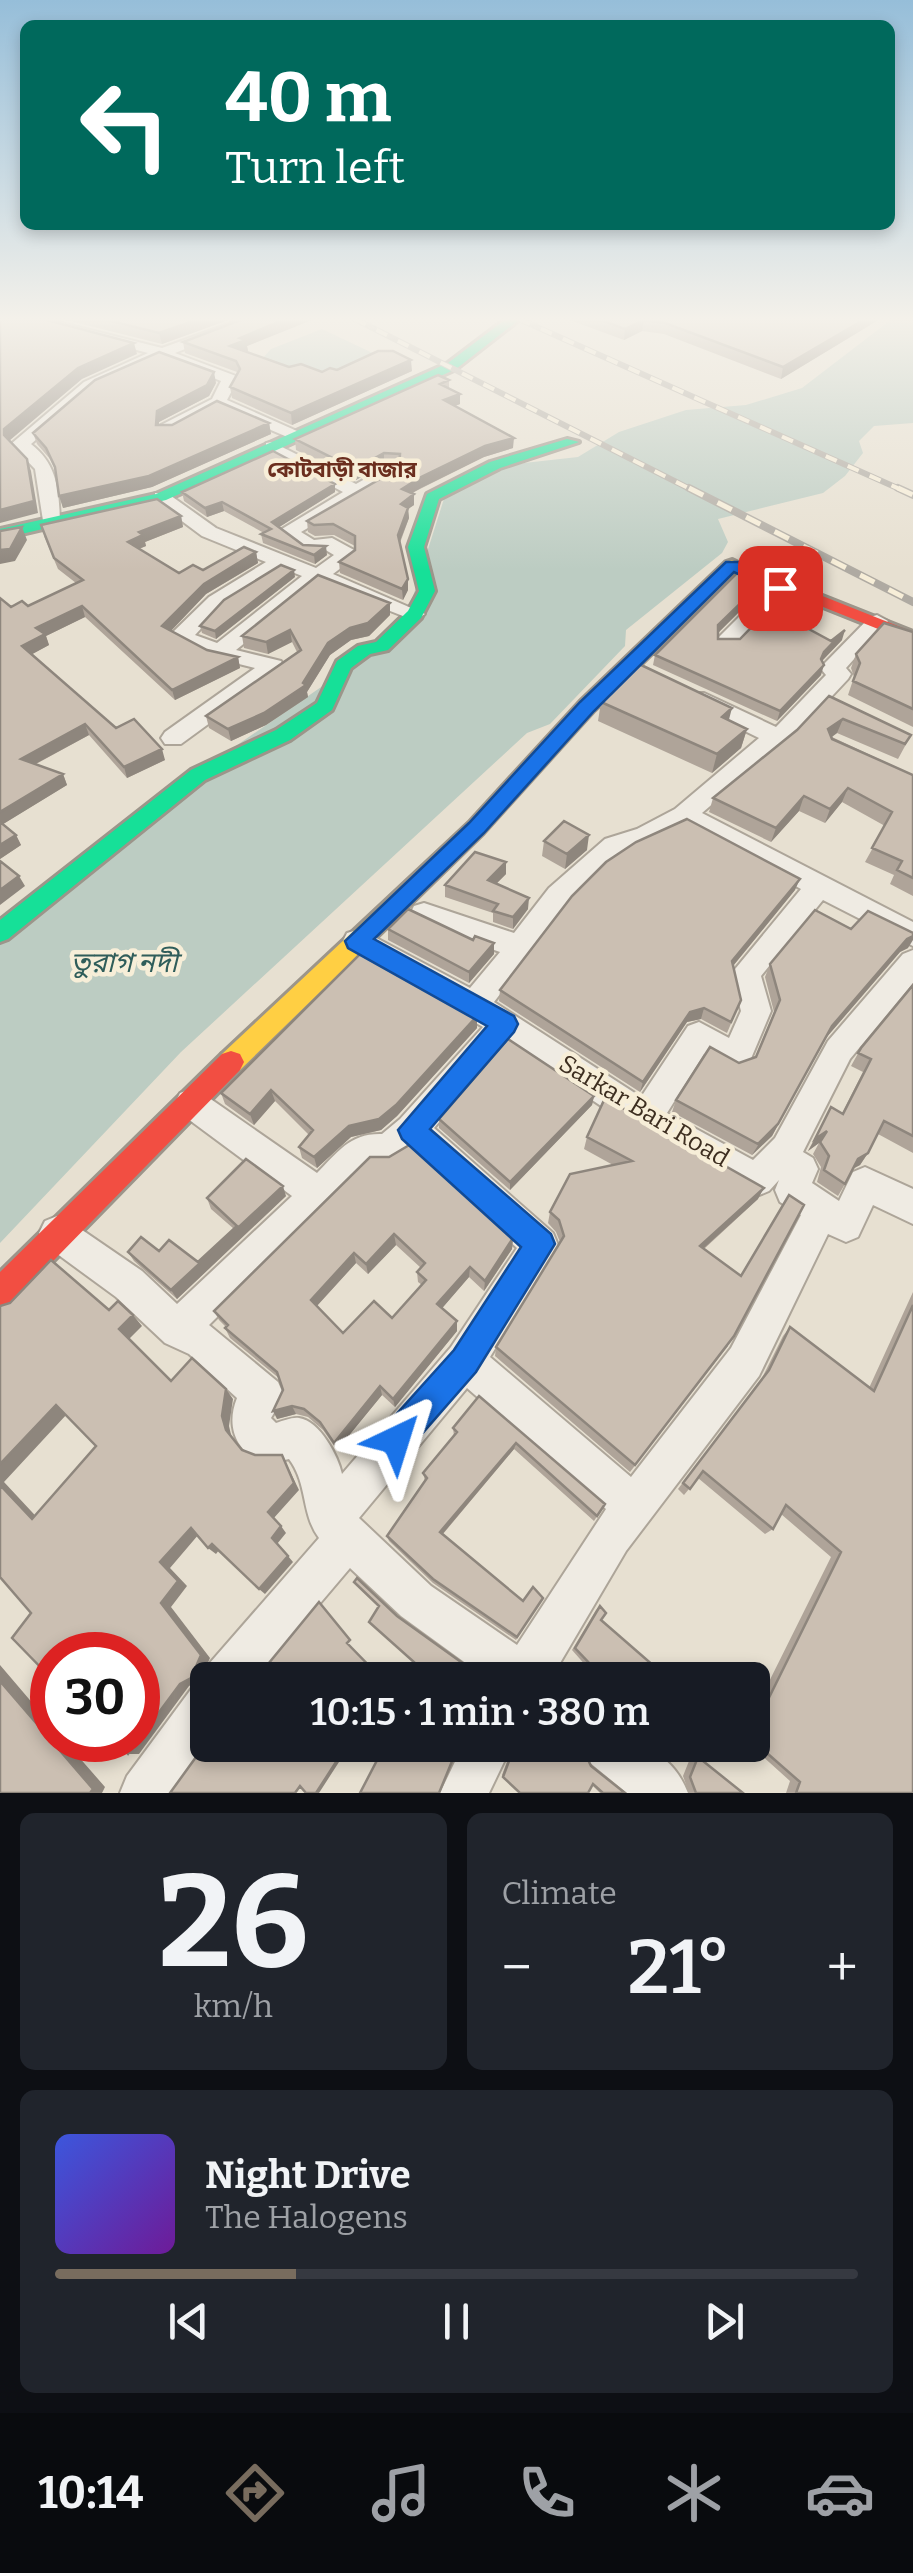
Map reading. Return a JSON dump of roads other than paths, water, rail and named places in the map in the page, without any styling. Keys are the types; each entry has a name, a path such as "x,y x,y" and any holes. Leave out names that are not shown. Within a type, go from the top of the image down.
{"street":[{"path":"20,444 69,403"},
{"path":"167,429 217,403"},
{"path":"220,403 298,434"},
{"path":"0,534 162,497 369,403"},
{"path":"2,432 44,463 49,479 50,523"},
{"path":"0,933 198,774 283,735 324,706 343,665 364,650 382,646 414,614 427,590 416,547 432,498 495,464 572,442"},
{"path":"272,448 357,492"},
{"path":"219,652 347,554 324,542 313,546 286,532 392,471"},
{"path":"162,497 209,532 414,614"},
{"path":"172,738 273,666 219,652 180,636 204,618 216,601 252,582 279,561"},
{"path":"0,1293 191,1102 476,828 587,706 638,670 732,565 780,588 877,621 913,638"},
{"path":"727,642 780,588"},
{"path":"840,674 832,669 877,621"},
{"path":"840,674 830,700 846,708"},
{"path":"678,690 781,736 840,674"},
{"path":"474,1005 559,895 614,846 646,836 684,815 776,736"},
{"path":"684,815 913,935"},
{"path":"646,1118 699,1035 736,1058 756,1011 746,974 818,888"},
{"path":"424,914 520,948"},
{"name":"Sarkar Bari Road","path":"357,941 474,1005 646,1118 757,1180 778,1157"},
{"path":"913,962 839,1050 787,1149 778,1157 800,1169 792,1190 846,1224 864,1182 913,1207"},
{"path":"178,1330 244,1261 319,1195 363,1149 388,1150 412,1130 505,1024"},
{"path":"191,1102 319,1195"},
{"path":"238,1662 465,1361 540,1244 412,1130"},
{"path":"534,1662 612,1536 745,1362 822,1210"},
{"path":"57,1233 128,1284 178,1330 202,1341 264,1396 253,1407 250,1424 269,1444 296,1437 321,1468 339,1528 416,1601 500,1662"},
{"path":"465,1361 635,1508"},
{"path":"144,1793 190,1729"},
{"path":"464,1793 480,1762"},
{"path":"627,1762 664,1793"}],"water":[{"name":"তুরাগ নদী","path":"913,403 913,423 874,426 859,441 863,453 845,476 823,493 718,519 728,542 722,553 626,630 625,646 550,724 527,733 181,1052 0,1243 0,930 136,815 402,631 449,483 524,463 578,457 619,432 686,410 746,405"}],"railway":[{"path":"520,403 694,491"},
{"path":"706,403 904,491"},
{"path":"689,488 913,602"},
{"path":"898,488 913,495"}],"district":[{"name":"কোটবাড়ী বাজার","path":"342,469"}]}
